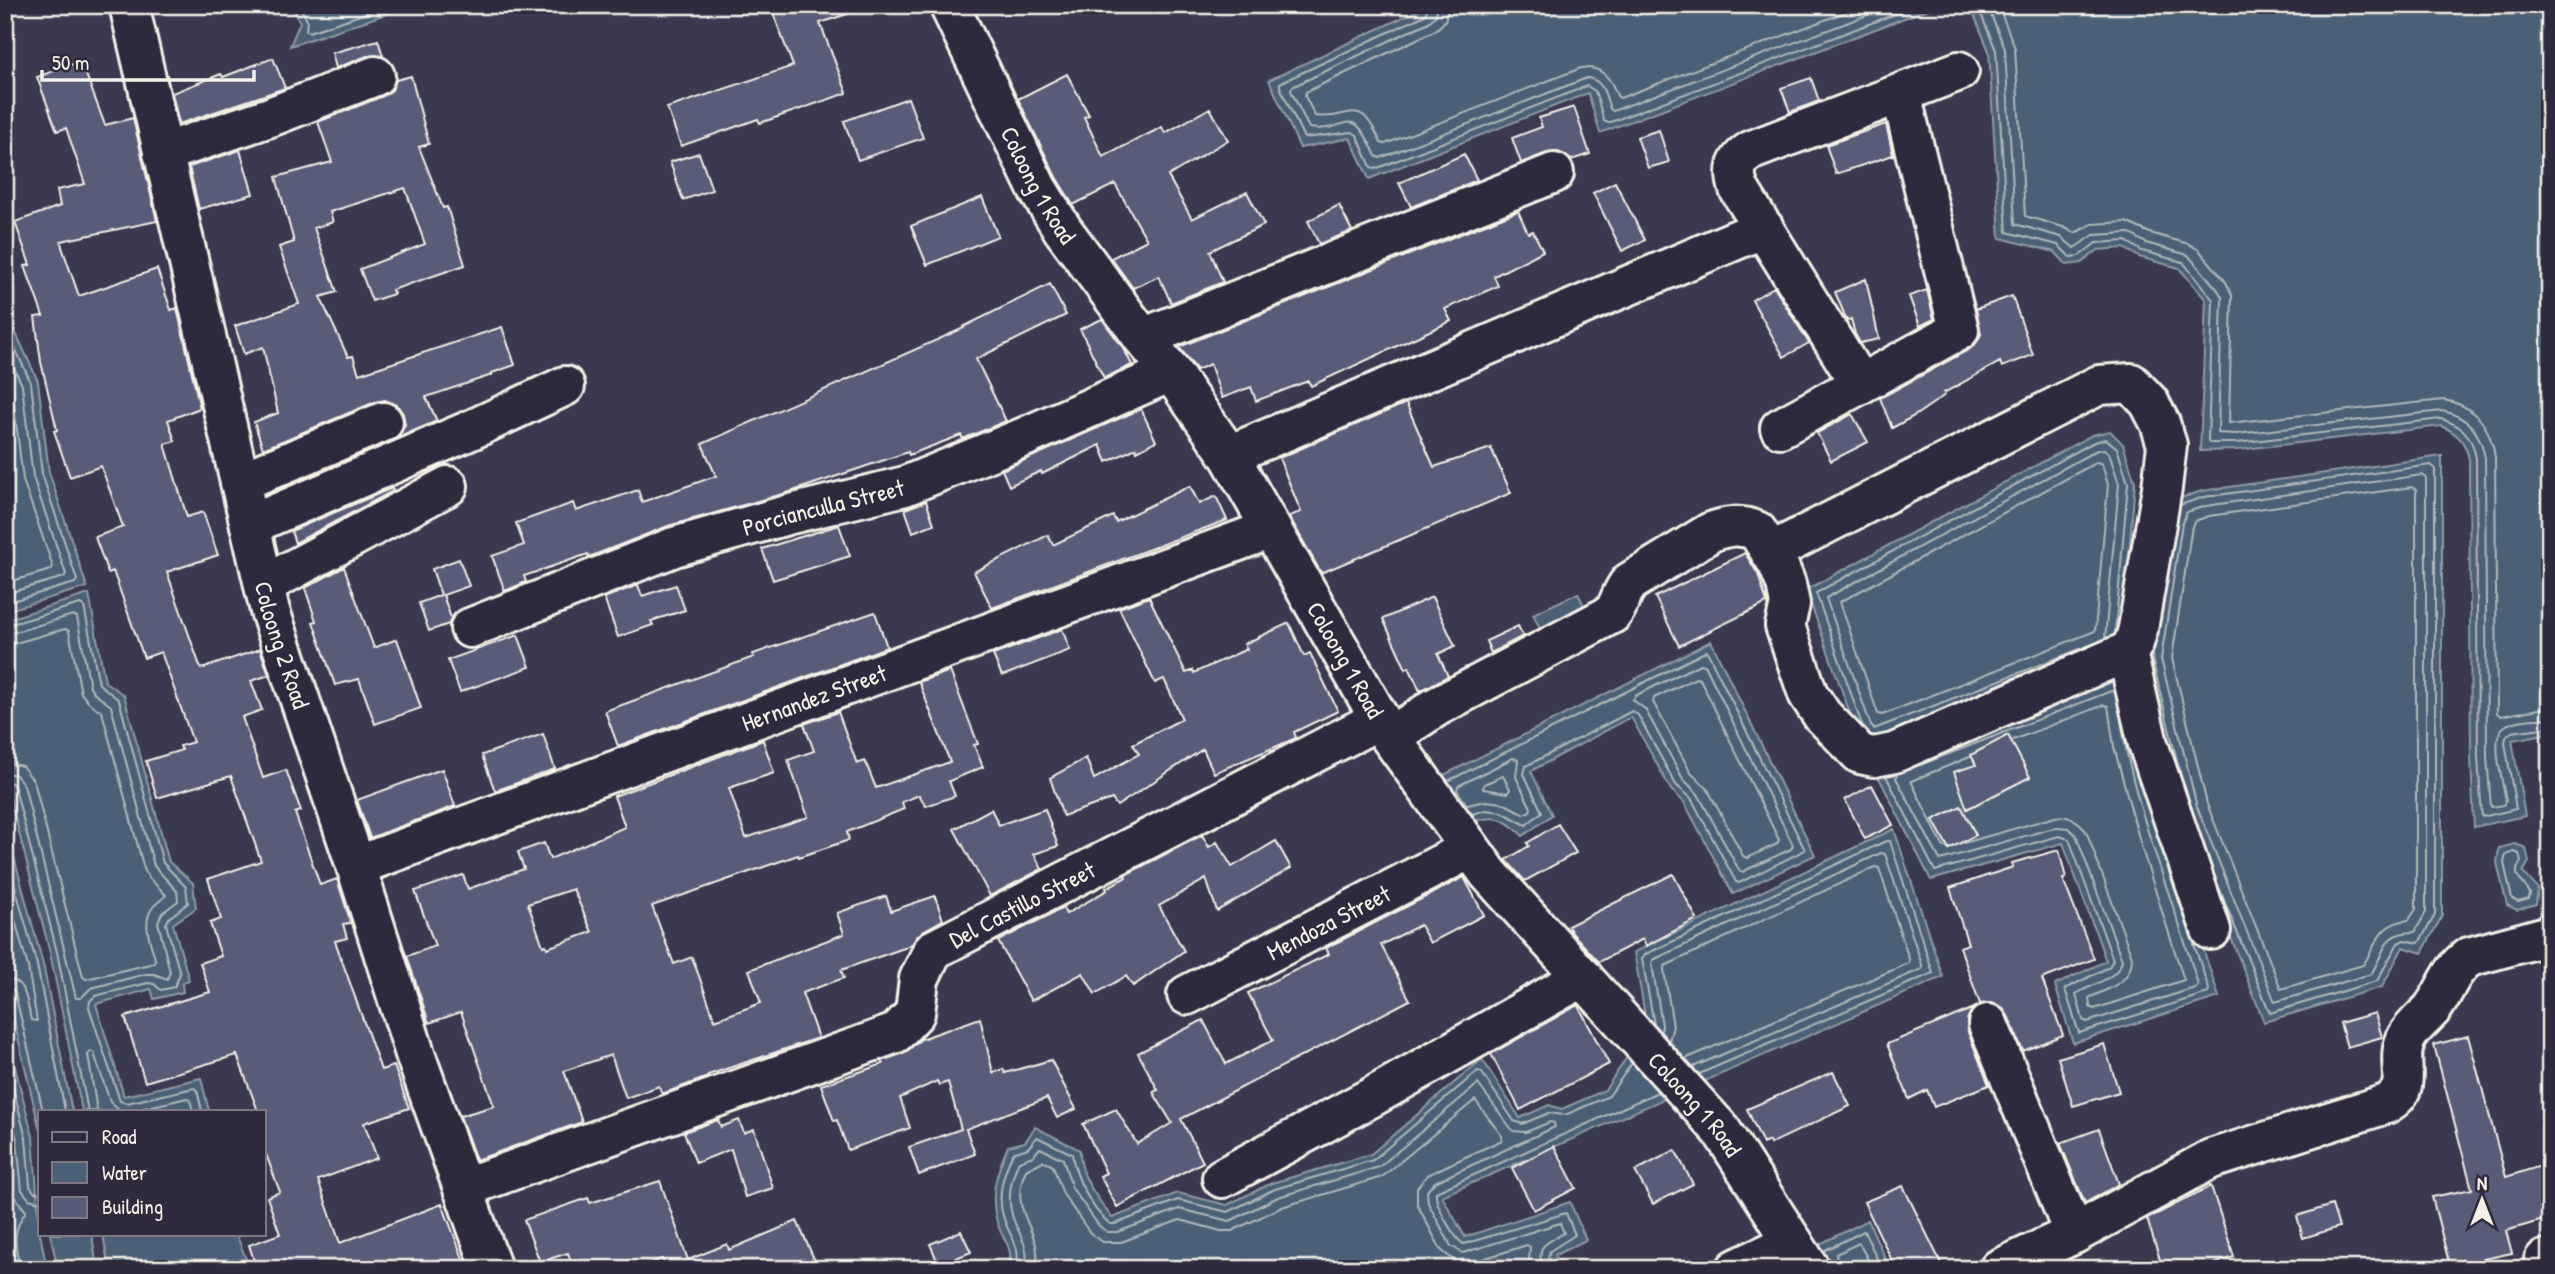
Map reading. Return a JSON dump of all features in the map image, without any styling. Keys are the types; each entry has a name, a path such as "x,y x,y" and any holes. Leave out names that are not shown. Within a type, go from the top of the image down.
{"street":[{"name":"Coloong 2 Road","path":"129,5 270,611 356,866 416,1057 492,1269"},
{"name":"Coloong 1 Road","path":"949,5 1037,188 1063,230 1171,372 1229,455 1385,728 1489,874 1721,1130 1802,1255"},
{"path":"1860,384 1739,189 1735,177 1736,166 1742,156 1959,71"},
{"path":"163,153 270,117 375,76"},
{"path":"1780,428 1959,330 1901,94"},
{"path":"1143,338 1554,173"},
{"path":"1229,455 1764,228"},
{"name":"Porcianculla Street","path":"470,628 674,547 905,486 1022,439 1171,372"},
{"path":"2131,383 2149,402 2167,445 2138,629 2134,643 2127,652 1895,753 1874,757 1860,754 1822,715 1808,694 1785,626 1790,604 1786,584 1771,552 2099,385 2131,383"},
{"path":"250,524 473,429 565,386"},
{"path":"240,482 383,422"},
{"path":"264,585 449,486"},
{"name":"Del Castillo Street","path":"463,1188 896,1033 915,1013 919,979 933,950 1385,728 1436,707 1612,614 1618,606 1620,594 1630,582 1710,533 1724,527 1747,527 1757,531 1771,552"},
{"name":"Hernandez Street","path":"356,866 1271,529"},
{"path":"2127,652 2148,744 2211,930"},
{"name":"Mendoza Street","path":"1186,995 1470,849"},
{"path":"1999,1269 2074,1234 2211,1159 2398,1098 2403,1086 2402,1050 2407,1036 2434,1007 2459,964 2469,957 2550,935"},
{"path":"1222,1178 1372,1097 1583,977"},
{"path":"1988,1024 2074,1234"},
{"path":"1736,1269 1802,1255"}],"water":[{"path":"291,5 413,5 290,46 300,22"},
{"path":"1422,5 1939,5 1600,133 1588,93 1369,179 1350,138 1300,148 1269,80 1423,8"},
{"path":"1970,5 2550,5 2550,733 2512,740 2525,816 2474,827 2469,459 2463,443 2457,435 2442,426 2237,450 2200,451 2206,300 2179,268 2139,257 2124,248 2098,250 2082,263 2067,265 2055,252 2000,238 1989,51"},
{"path":"5,228 11,244 14,329 38,381 49,472 87,587 5,611"},
{"path":"2110,431 2123,444 2135,482 2121,650 1863,750 1806,590 2092,435"},
{"path":"2442,456 2442,916 2422,953 2403,947 2382,987 2264,1022 2182,812 2145,659 2175,500 2202,491"},
{"path":"1578,593 1588,614 1543,635 1533,614"},
{"path":"89,594 105,682 124,695 169,862 193,883 196,908 173,924 189,980 182,983 183,992 154,999 151,989 96,1004 124,1096 201,1078 209,1110 82,1110 50,953 5,778 5,620"},
{"path":"1711,641 1815,855 1733,894 1684,802 1671,790 1631,717 1531,771 1552,815 1523,836 1499,819 1469,823 1432,781"},
{"path":"2129,666 2168,842 2219,997 2073,1043 2055,985 2106,961 2063,843 1931,880 1873,766"},
{"path":"5,824 43,964 72,1110 38,1110 38,1122 5,982"},
{"path":"1894,829 1943,977 1442,1196 1465,1237 1570,1202 1586,1240 1555,1255 1560,1269 1009,1269 1009,1249 999,1229 995,1212 995,1183 1008,1146 1025,1142 1035,1127 1080,1150 1086,1178 1112,1218 1178,1193 1227,1205 1272,1183 1371,1154 1482,1059 1520,1118 1549,1105 1562,1109 1605,1090 1647,1027 1634,952"},
{"path":"2515,844 2526,848 2529,862 2523,872 2538,889 2536,904 2517,910 2507,905 2497,863 2499,848"},
{"path":"5,1028 33,1137 38,1236 40,1236 47,1269 5,1269"},
{"path":"1868,1220 1890,1269 1823,1269 1810,1249"},
{"path":"50,1236 92,1236 97,1269 58,1269"},
{"path":"103,1236 237,1236 250,1269 109,1269"}],"building":[{"path":"770,5 861,5 862,9 820,23 847,93 760,123 758,119 681,146 667,108 793,66"},
{"path":"378,40 383,56 367,56 336,68 332,53"},
{"path":"273,58 285,88 179,124 172,93"},
{"path":"81,61 105,125 133,118 157,221 61,241 62,247 79,296 157,269 171,310 177,308 200,408 168,420 175,441 165,444 187,517 203,512 218,555 167,572 201,669 260,649 269,675 251,681 262,710 242,717 263,778 286,770 301,811 295,813 320,885 337,879 351,923 343,924 347,938 335,941 381,1070 394,1066 409,1108 364,1123 377,1158 318,1180 340,1243 442,1204 467,1269 257,1269 249,1245 280,1234 267,1197 280,1192 266,1154 266,1110 258,1110 237,1055 145,1082 125,1017 210,992 200,963 221,956 210,923 221,919 208,879 261,861 231,776 157,798 146,761 182,750 180,746 193,742 161,652 144,658 113,571 108,573 95,537 123,527 101,466 70,477 54,431 57,430 41,362 35,317 43,316 25,266 30,265 15,222 60,206 57,190 85,184 66,128 57,131 37,77"},
{"path":"1067,74 1089,115 1084,117 1103,157 1162,127 1165,133 1210,108 1228,140 1168,176 1192,219 1247,192 1264,225 1210,251 1223,282 1171,303 1159,276 1133,288 1111,258 1147,240 1115,184 1073,205 1056,177 1018,99"},
{"path":"411,76 429,144 419,147 443,208 447,207 465,265 392,290 394,294 372,301 360,269 425,244 405,188 330,212 333,222 314,228 337,292 320,297 348,357 353,356 359,374 502,327 515,365 426,397 437,421 397,438 405,425 403,414 397,405 385,400 263,449 254,422 278,413 263,347 244,354 235,326 299,304 279,247 294,242 276,177 332,162 318,122 383,96 392,90 396,80"},
{"path":"1811,78 1819,101 1790,112 1781,88"},
{"path":"908,98 923,138 858,160 844,121"},
{"path":"1574,107 1590,154 1571,160 1558,152 1547,153 1521,163 1512,138 1542,127 1539,118"},
{"path":"1886,124 1893,155 1836,174 1826,145"},
{"path":"1659,130 1669,162 1648,168 1637,137"},
{"path":"240,150 253,194 199,209 189,167"},
{"path":"699,153 712,190 683,200 670,162"},
{"path":"1464,154 1477,180 1411,207 1399,183"},
{"path":"1615,182 1645,240 1622,251 1593,193"},
{"path":"982,197 998,236 927,265 911,226"},
{"path":"1339,205 1352,231 1319,244 1308,221"},
{"path":"1518,211 1528,233 1533,231 1543,251 1494,276 1498,286 1445,309 1451,321 1311,386 1308,381 1256,401 1251,387 1222,398 1210,364 1197,370 1179,347"},
{"path":"1866,279 1879,339 1860,343 1851,319 1847,321 1835,292"},
{"path":"1050,284 1066,315 976,359 1006,421 963,439 961,435 909,455 908,452 787,493 668,526 589,557 588,554 524,576 526,582 505,591 492,556 524,545 516,523 573,503 576,511 638,490 642,502 716,476 702,444 964,328"},
{"path":"1774,287 1809,343 1784,357 1752,300"},
{"path":"1927,290 1934,319 1920,326 1909,296"},
{"path":"2012,296 2033,355 2002,367 2000,362 1944,393 1945,395 1916,415 1892,428 1880,398 1970,349 1981,334 1976,309"},
{"path":"1102,319 1132,365 1104,378 1080,329"},
{"path":"1406,403 1434,467 1491,448 1511,493 1321,573 1289,516 1301,512 1279,458"},
{"path":"1141,409 1156,441 1107,462 1100,445 1042,474 1041,471 1009,486 1002,470"},
{"path":"1852,414 1868,442 1831,461 1817,433"},
{"path":"1190,486 1199,504 1216,496 1227,520 992,608 974,572 1048,535 1053,545 1113,516 1116,522"},
{"path":"392,488 393,491 295,543 291,531"},
{"path":"926,501 934,524 913,532 905,509"},
{"path":"839,525 850,556 773,580 762,549"},
{"path":"1745,553 1758,574 1767,603 1679,646 1655,597"},
{"path":"459,559 469,586 443,595 451,618 449,624 429,631 419,603 441,595 432,569"},
{"path":"344,567 374,648 397,639 421,708 375,724 359,679 335,685 313,622 316,621 305,588"},
{"path":"638,585 642,596 676,585 685,610 651,621 653,625 618,637 604,598"},
{"path":"1149,597 1186,673 1193,670 1194,673 1247,649 1244,644 1289,623 1304,656 1310,653 1338,711 1294,732 1296,738 1214,773 1203,749 1117,806 1112,799 1063,816 1050,778 1086,758 1094,779 1139,754 1133,744 1182,719 1164,679 1155,683 1119,608"},
{"path":"1432,597 1455,646 1438,654 1448,676 1420,691 1409,667 1406,669 1383,619"},
{"path":"875,612 887,647 618,746 605,711 754,657 753,654"},
{"path":"1518,626 1523,636 1491,653 1486,641"},
{"path":"1062,629 1070,650 1002,676 993,655"},
{"path":"518,635 530,667 460,692 448,660"},
{"path":"950,671 978,744 974,745 983,767 949,781 955,796 926,806 919,795 902,802 904,809 847,832 849,840 652,906 674,964 692,957 715,1020 761,1003 749,970 844,934 837,913 886,896 891,911 935,896 943,920 923,931 912,944 841,970 844,978 802,993 818,1038 708,1075 662,1094 659,1086 626,1098 611,1055 564,1071 582,1122 476,1160 460,1116 494,1106 461,1012 429,1023 407,956 435,946 415,891 463,875 468,889 524,869 518,852 544,843 550,859 625,827 614,796 763,740 774,773 729,788 746,838 808,817 788,760 814,751 804,724 838,712 857,764 865,761 876,788 950,762 919,682","holes":["573,889 592,932 547,948 546,945 543,946 528,904"]},
{"path":"543,734 555,769 495,791 482,755"},
{"path":"2008,735 2030,777 1967,809 1954,772 1976,765 1971,755"},
{"path":"442,769 455,806 370,838 357,800"},
{"path":"1872,785 1893,825 1865,839 1845,800"},
{"path":"1961,806 1976,835 1949,849 1933,820"},
{"path":"991,809 999,825 1045,809 1058,846 1034,854 1042,869 990,896 954,829"},
{"path":"1558,824 1576,853 1525,881 1506,860"},
{"path":"1202,835 1209,847 1217,842 1232,867 1276,841 1291,868 1217,911 1206,879 1159,906 1184,951 1133,986 1126,976 1095,994 1083,973 1031,1001 998,941 1063,908 1066,914 1107,890 1106,888 1126,877 1125,875"},
{"path":"2059,850 2066,878 2063,879 2094,959 2042,979 2063,1035 2023,1051 2002,1007 1992,1003 1980,1004 1960,947 1968,944 1950,888 2013,867 2012,863"},
{"path":"1673,874 1697,919 1646,946 1643,939 1599,962 1568,926"},
{"path":"1464,877 1484,915 1430,943 1420,925 1381,945 1410,1000 1181,1119 1203,1162 1117,1207 1100,1176 1106,1173 1083,1124 1116,1109 1137,1144 1172,1123 1153,1092 1158,1090 1138,1053 1203,1020 1226,1064 1273,1040 1248,993 1329,954 1326,948"},
{"path":"1578,1005 1609,1064 1520,1110 1491,1054"},
{"path":"1974,1008 1967,1020 1968,1032 1989,1085 1934,1107 1927,1090 1909,1099 1887,1044"},
{"path":"2375,1013 2382,1037 2347,1047 2340,1023"},
{"path":"980,1018 993,1073 1003,1069 1005,1073 1051,1060 1076,1109 1057,1118 1047,1098 966,1129 975,1154 919,1175 909,1147 961,1129 948,1082 939,1085 937,1081 900,1098 910,1128 848,1150 821,1085 883,1064 881,1061 904,1053 921,1039"},
{"path":"2468,1036 2506,1177 2550,1163 2550,1218 2506,1231 2512,1253 2450,1266 2432,1197 2472,1189 2434,1045"},
{"path":"2104,1044 2119,1092 2073,1106 2058,1058"},
{"path":"1833,1072 1850,1106 1770,1144 1769,1141 1763,1144 1747,1109"},
{"path":"718,1120 721,1127 739,1120 744,1133 754,1129 773,1188 745,1197 731,1149 696,1163 684,1132"},
{"path":"2099,1129 2119,1184 2085,1203 2060,1143"},
{"path":"1554,1146 1576,1188 1534,1210 1512,1168"},
{"path":"1675,1150 1693,1184 1653,1204 1635,1171"},
{"path":"660,1181 688,1260 727,1244 729,1250 797,1221 815,1261 797,1269 667,1269 662,1259 633,1269 573,1269 568,1253 540,1262 524,1220 588,1198 590,1203"},
{"path":"1903,1186 1944,1269 1896,1269 1864,1202"},
{"path":"2211,1186 2234,1257 2200,1269 2163,1269 2147,1219"},
{"path":"2332,1205 2339,1227 2303,1238 2297,1216"},
{"path":"961,1231 971,1252 939,1265 930,1244"}]}
